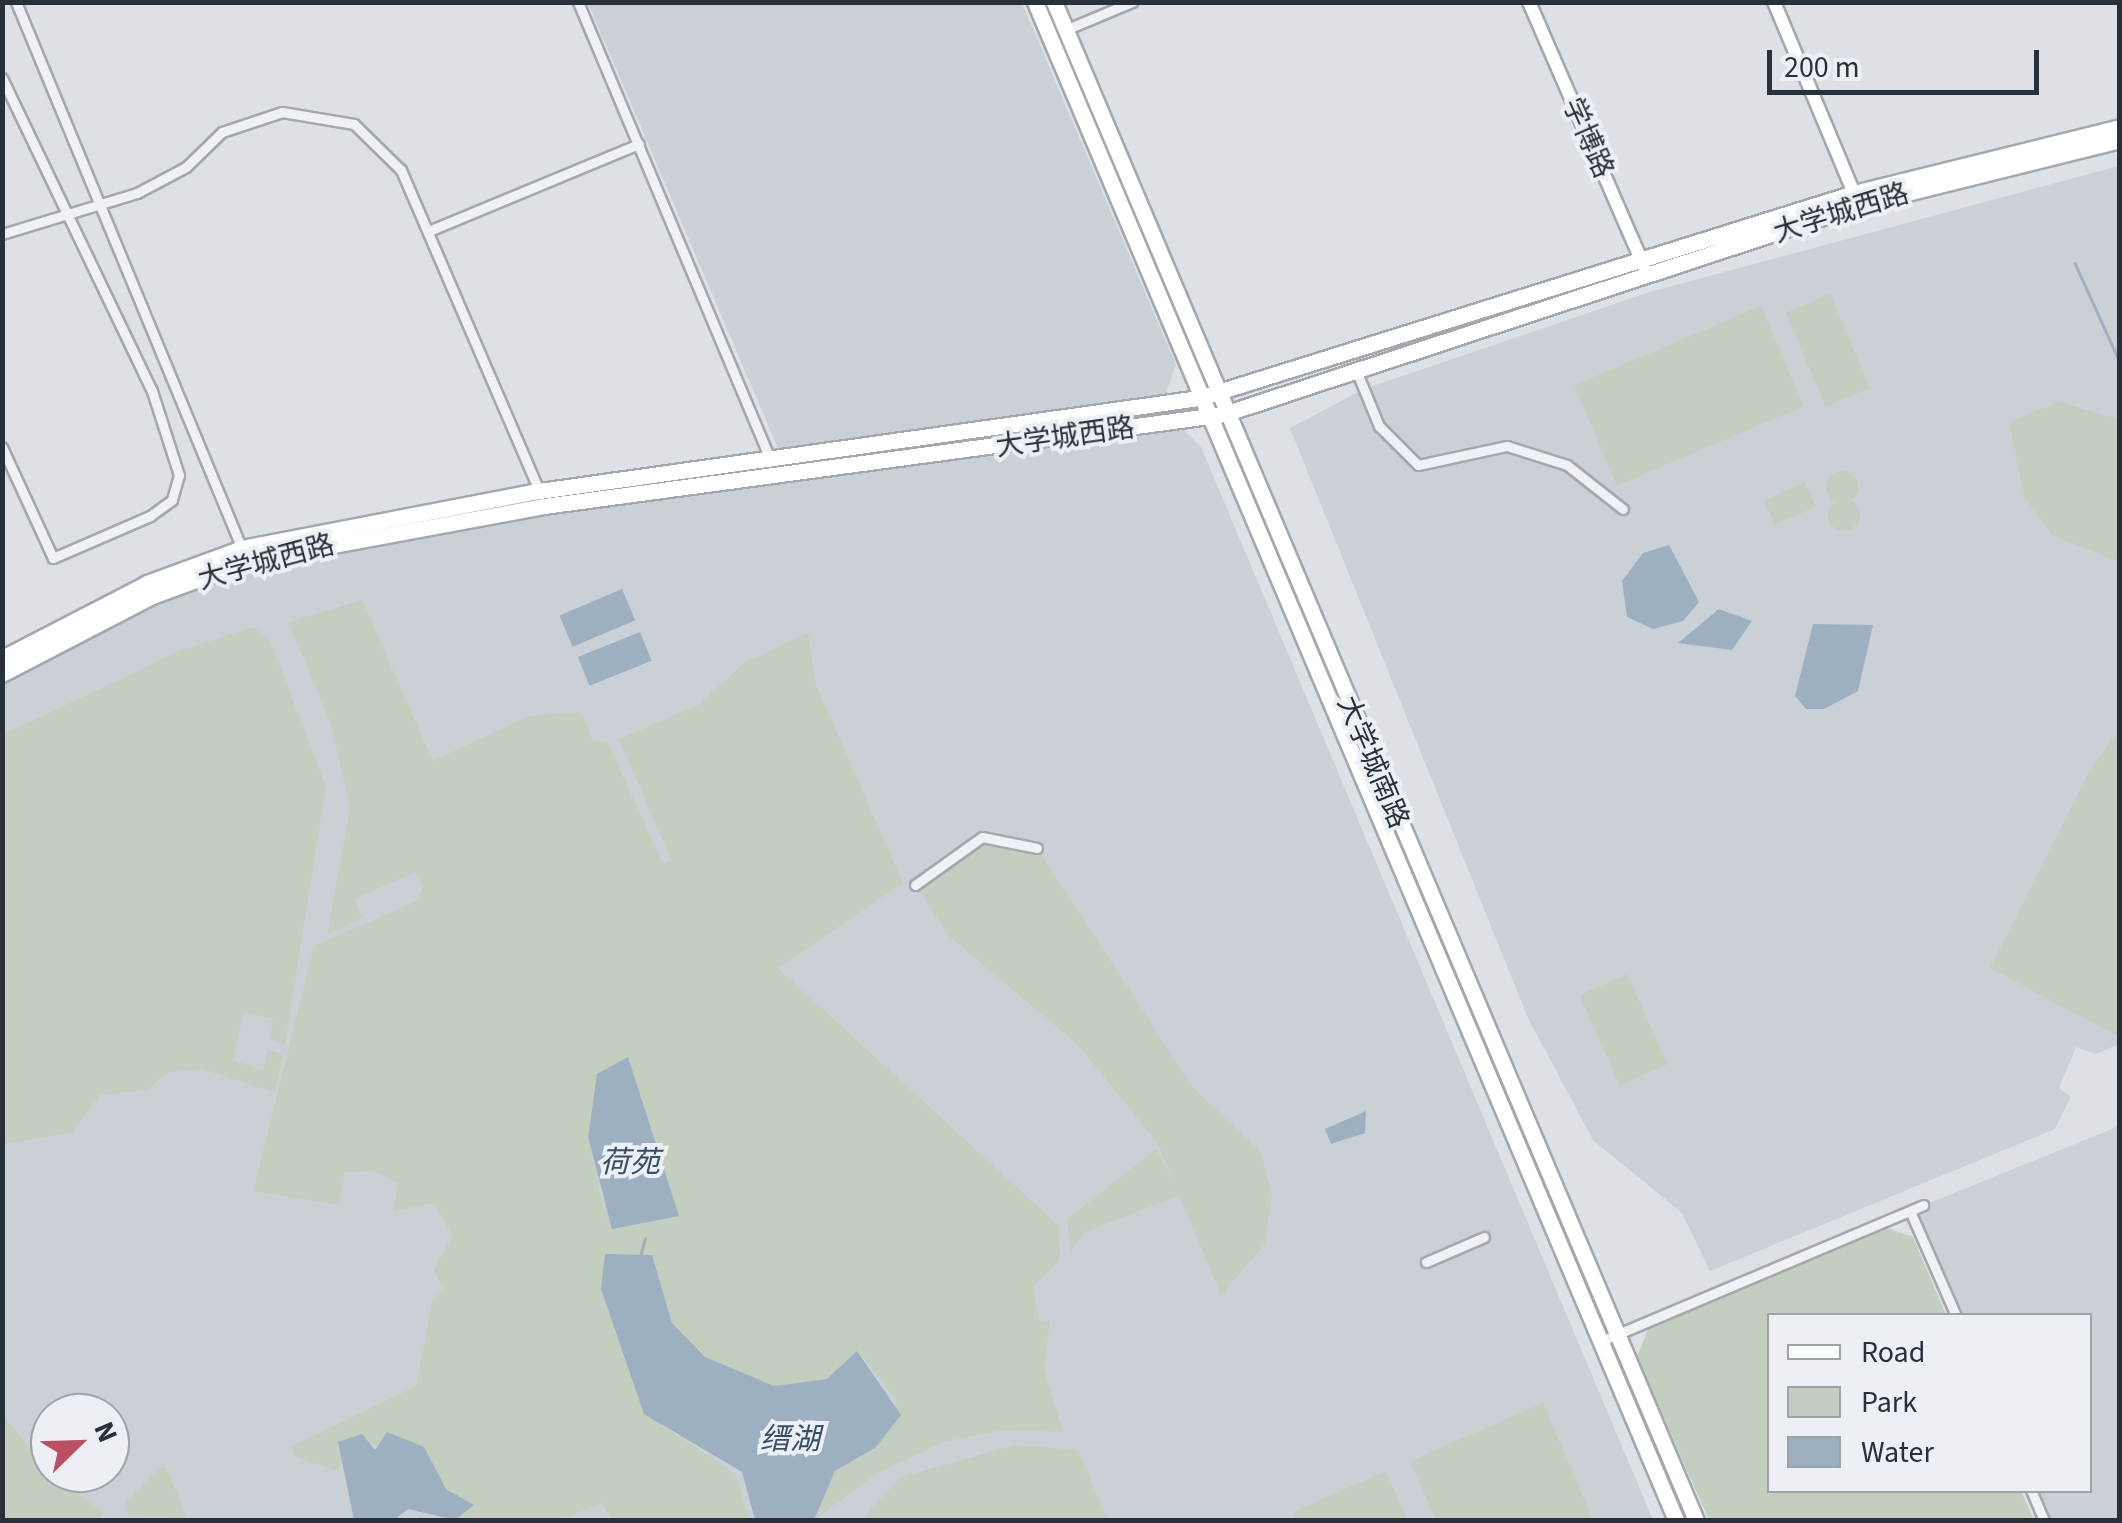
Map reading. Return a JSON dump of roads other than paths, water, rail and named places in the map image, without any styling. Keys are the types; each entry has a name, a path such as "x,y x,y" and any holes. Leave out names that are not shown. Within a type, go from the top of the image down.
{"main road":[{"name":"大学城南路","path":"1035,2 1207,397 1224,414 1696,1520"},
{"name":"大学城南路","path":"1054,2 1207,397 1206,418 1676,1520"},
{"name":"大学城西路","path":"2,658 147,583 245,555 538,491 774,468 1224,414 1354,366 1856,199 2120,128"},
{"name":"大学城西路","path":"1856,199 2120,140"},
{"name":"大学城西路","path":"2,674 152,596 245,555 1207,397 1644,268"}],"street":[{"path":"16,2 245,555"},
{"path":"578,2 774,468"},
{"path":"1066,30 1132,2"},
{"name":"学博路","path":"1529,2 1644,268"},
{"path":"1774,2 1856,199"},
{"path":"2,78 64,218 152,392 179,475 172,500 150,516 54,558 2,447"},
{"path":"2,234 102,205 186,167 222,132 282,112 354,124 401,170 431,230 538,491"},
{"path":"431,230 639,144"},
{"path":"1354,366 1380,426 1418,465 1507,446 1567,465 1623,509"},
{"path":"915,885 982,836 1037,848"},
{"path":"1600,1342 1615,1332 1923,1205"},
{"path":"1910,1211 1955,1313"},
{"path":"1426,1262 1484,1237"},
{"path":"2033,1493 2044,1520"}],"water":[{"path":"1669,545 1699,602 1683,621 1653,629 1627,617 1622,581 1643,553"},
{"path":"622,589 635,620 573,647 559,616"},
{"path":"1719,609 1752,621 1732,650 1678,643"},
{"path":"1813,624 1873,625 1858,691 1824,709 1806,709 1795,696"},
{"path":"640,632 652,661 589,686 578,657"},
{"name":"荷苑","path":"628,1057 679,1216 612,1229 588,1137 597,1074"},
{"path":"1366,1111 1365,1133 1331,1144 1325,1129"},
{"name":"缙湖","path":"605,1254 652,1255 672,1323 705,1357 774,1386 827,1379 857,1351 901,1415 875,1448 835,1471 814,1520 755,1520 742,1472 644,1414 601,1289"},
{"path":"387,1432 424,1447 446,1489 474,1505 455,1520 408,1509 394,1520 354,1520 338,1442 362,1434 375,1450"}],"waterway":[{"path":"2075,263 2120,362"},
{"path":"640,1256 645,1239"}]}
